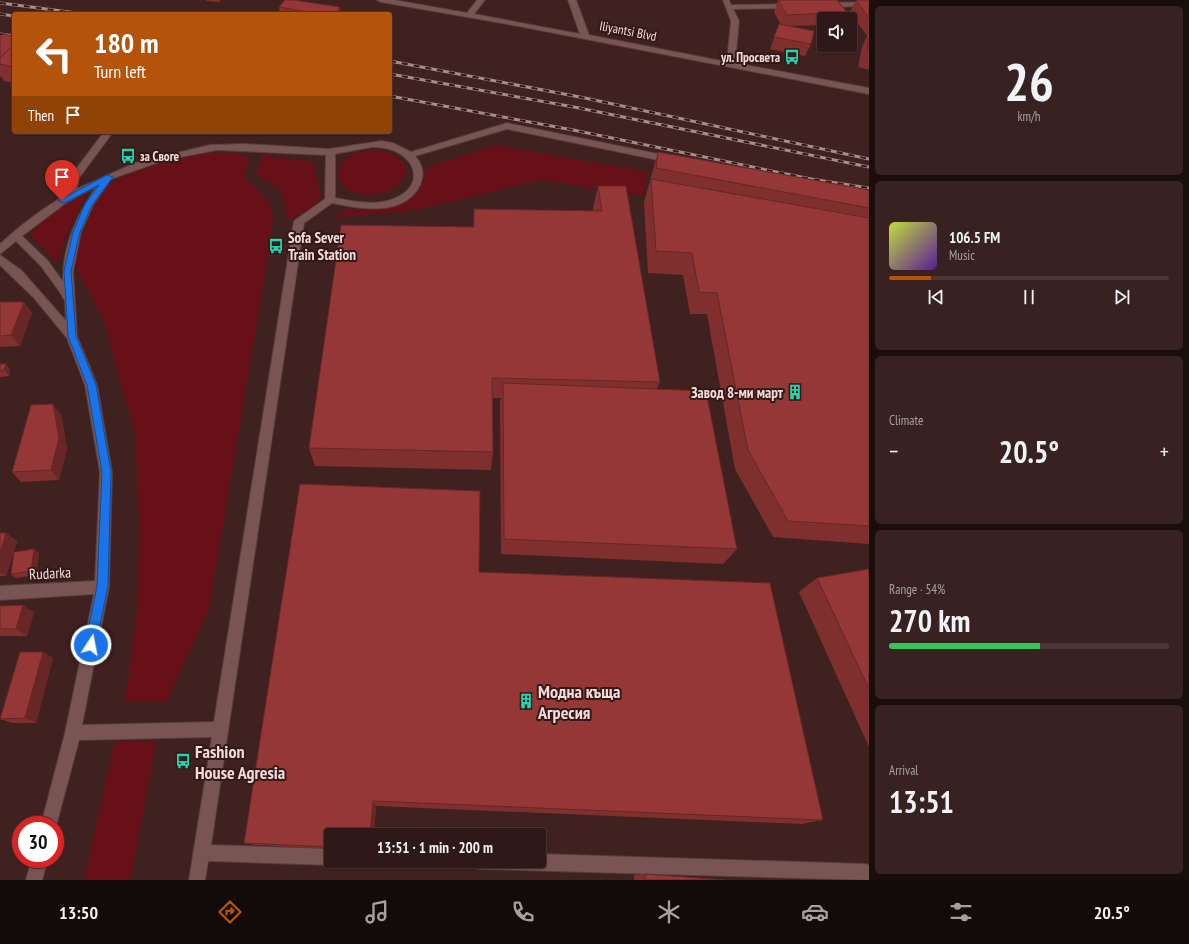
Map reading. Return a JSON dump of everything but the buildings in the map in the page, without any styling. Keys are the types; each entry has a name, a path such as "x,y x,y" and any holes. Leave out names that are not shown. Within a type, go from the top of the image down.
{"street":[{"name":"Iliyantsi Blvd","path":"381,0 585,36 869,91"},
{"path":"469,15 481,0"},
{"path":"572,0 585,36"},
{"path":"731,64 735,21 728,3 799,5"},
{"path":"815,5 869,4"},
{"path":"410,155 507,126 684,162"},
{"path":"71,196 74,178 107,134"},
{"path":"0,250 15,235 53,206 109,177 154,159 216,147 331,152 368,143 384,144 399,148 410,155 419,168 418,183 410,193 397,201 371,207 330,200 299,221 197,880"},
{"path":"330,200 331,152"},
{"path":"72,336 68,271 76,232 89,204 109,177"},
{"path":"15,235 40,256 57,278 70,302"},
{"path":"0,259 17,273 38,294 72,336 91,385 106,472 102,586 73,733 51,816"},
{"name":"Rudarka","path":"0,593 102,586"},
{"path":"73,733 220,729"},
{"path":"202,853 324,857"},
{"path":"546,863 865,872 868,880"},
{"path":"34,880 37,868"}],"shaded area":[{"path":"495,145 647,172 643,196 542,180 415,210 333,218 348,209 370,210 396,205 414,196 422,184 427,167"},
{"path":"371,150 390,153 402,160 406,169 403,179 396,187 384,193 369,195 346,188 340,179 339,169 341,164 352,155"},
{"path":"209,153 234,153 248,156 245,178 268,200 273,215 270,245 209,608 167,701 125,702 138,605 139,515 135,435 104,321 75,265 81,236 93,207 109,185 128,174 153,164"},
{"path":"262,155 313,162 321,197 310,209 289,220 280,189 257,175"},
{"path":"88,193 70,227 59,264 29,234 58,208"},
{"path":"115,741 156,742 130,880 84,880"}],"railway":[{"path":"0,3 70,12"},
{"path":"0,14 12,16"},
{"path":"0,34 12,36"},
{"path":"392,61 585,98 869,159"},
{"path":"392,74 574,107 869,167"},
{"path":"392,96 573,130 811,179 869,188"}],"place":[{"name":"ул. Просвета","path":"792,57"},
{"name":"за Своге","path":"128,156"},
{"name":"Sofa Sever Train Station","path":"276,246"},
{"name":"Завод 8-ми март","path":"795,392"},
{"name":"Модна къща Агресия","path":"526,701"},
{"name":"Fashion House Agresia","path":"183,761"}],"route":[{"path":"62,201 109,177 89,204 76,232 68,271 72,336 91,385 106,472 102,586 91,645"}]}
